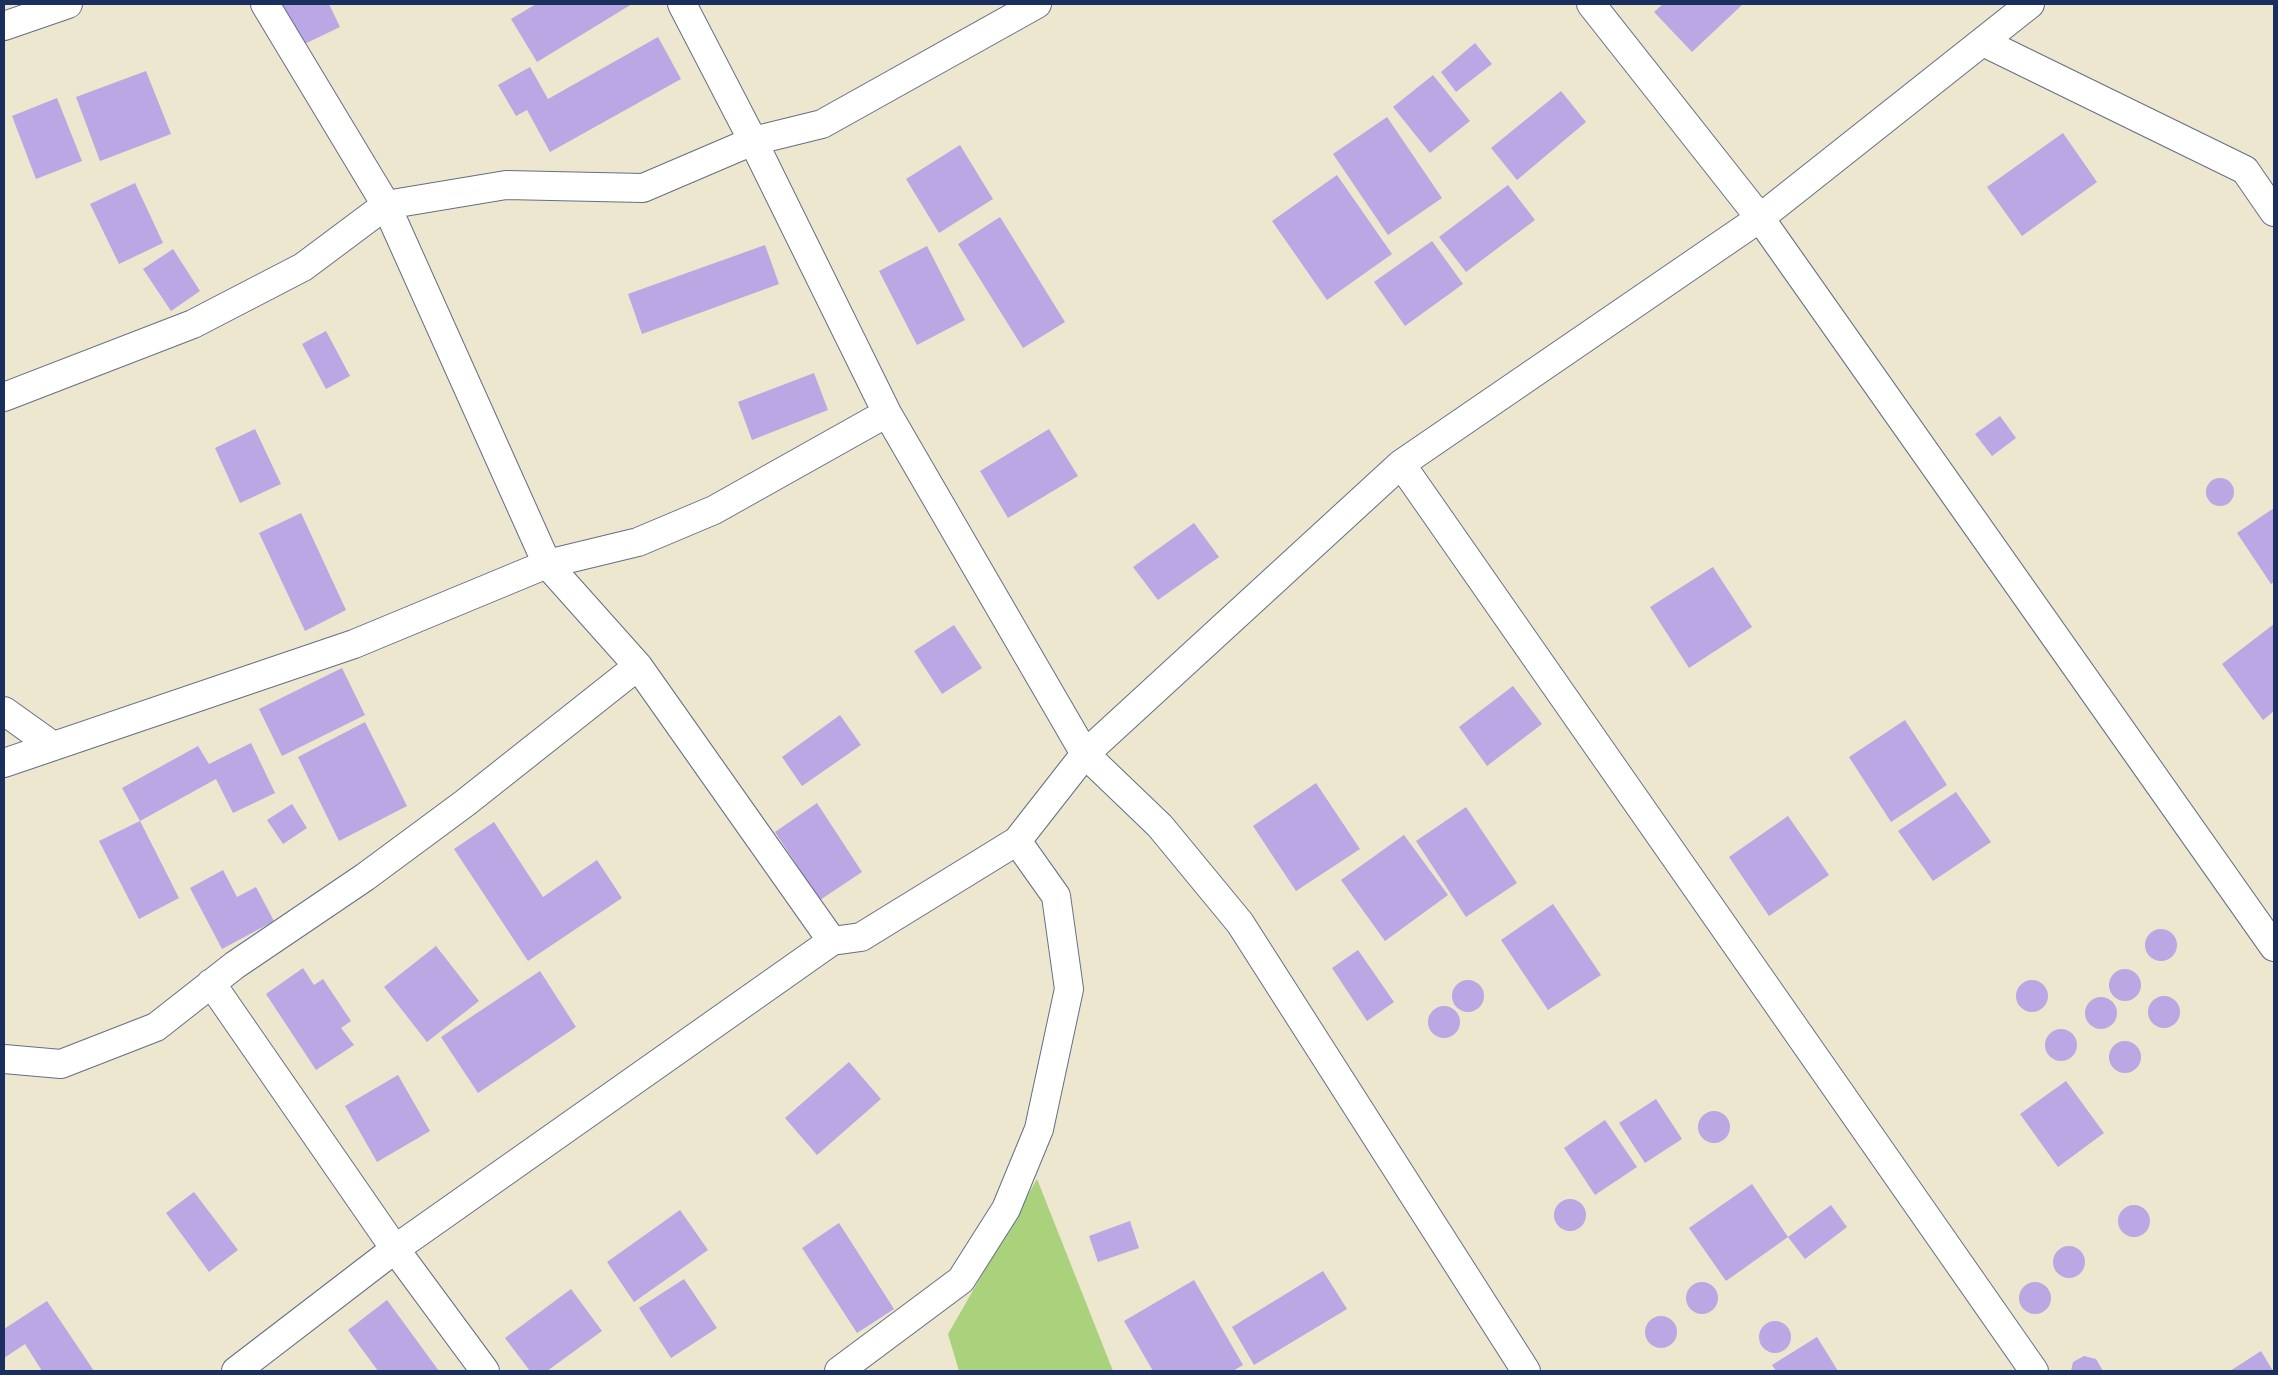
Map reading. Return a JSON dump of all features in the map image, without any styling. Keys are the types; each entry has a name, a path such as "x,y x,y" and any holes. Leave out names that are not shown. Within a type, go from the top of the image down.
{"street":[{"path":"4,26 68,4"},
{"path":"266,4 386,205 547,564 638,666 832,941"},
{"path":"682,4 888,413 1085,754 1160,826 1240,923 1526,1371"},
{"path":"4,397 193,324 303,267 386,205 506,185 643,188 753,142 822,124 1037,4"},
{"path":"1590,4 1760,218 2274,947"},
{"path":"236,1371 395,1249 832,941 861,937 1017,841 1085,754 1401,464 1760,218 2030,4"},
{"path":"1983,42 2245,170 2274,212"},
{"path":"4,763 354,644 547,564 638,542 714,510 888,413"},
{"path":"1401,464 2034,1371"},
{"path":"4,1059 61,1064 156,1027 235,965 365,877 466,803 638,666"},
{"path":"4,710 53,746"},
{"path":"839,1371 961,1280 1006,1208 1039,1129 1069,989 1056,896 1017,841"},
{"path":"211,983 395,1249 485,1371"}],"green space":[{"path":"1037,1179 1113,1371 959,1371 948,1334"}],"building":[{"path":"278,4 329,4 340,27 296,48"},
{"path":"536,4 632,4 537,62 511,19"},
{"path":"1663,4 1743,4 1692,52 1654,12"},
{"path":"658,37 681,79 550,152 527,110 516,116 498,85 530,67 548,99"},
{"path":"1475,43 1492,64 1456,92 1441,72"},
{"path":"146,71 171,134 100,161 76,97"},
{"path":"1433,75 1470,121 1430,153 1393,107"},
{"path":"1561,91 1586,122 1517,180 1491,148"},
{"path":"57,98 82,161 36,179 12,116"},
{"path":"1387,117 1442,198 1388,235 1333,154"},
{"path":"2063,133 2097,182 2022,236 1987,187"},
{"path":"960,145 993,199 939,233 906,179"},
{"path":"1337,175 1392,254 1327,300 1272,221"},
{"path":"135,183 163,243 119,264 90,204"},
{"path":"1508,185 1535,220 1466,272 1439,237"},
{"path":"1000,217 1065,322 1023,348 958,244"},
{"path":"1432,241 1463,284 1405,326 1374,282"},
{"path":"765,245 779,284 642,334 628,294"},
{"path":"927,246 965,320 917,345 879,271"},
{"path":"173,249 200,291 171,311 143,269"},
{"path":"326,331 350,376 326,389 302,344"},
{"path":"814,373 828,410 752,440 738,402"},
{"path":"2000,416 2016,438 1992,456 1975,434"},
{"path":"255,429 281,484 240,503 215,448"},
{"path":"1049,429 1078,476 1008,518 980,471"},
{"path":"2220,478 2230,482 2234,492 2230,502 2220,506 2210,502 2206,492 2210,482"},
{"path":"2274,508 2274,582 2271,584 2237,533"},
{"path":"301,513 346,610 305,631 259,533"},
{"path":"1194,523 1219,557 1158,600 1133,567"},
{"path":"1713,567 1752,627 1689,668 1650,607"},
{"path":"2274,624 2274,711 2263,720 2222,664"},
{"path":"954,625 982,668 942,694 914,651"},
{"path":"342,668 365,715 282,756 259,709"},
{"path":"1513,686 1542,724 1487,766 1459,727"},
{"path":"840,715 861,745 802,786 782,757"},
{"path":"1905,720 1947,785 1891,822 1849,757"},
{"path":"365,722 407,806 339,841 298,757"},
{"path":"251,743 275,793 233,813 216,779 140,821 122,788 198,746 209,764"},
{"path":"1316,783 1360,849 1296,891 1253,826"},
{"path":"1956,792 1991,842 1933,881 1898,831"},
{"path":"817,803 862,872 820,900 775,832"},
{"path":"292,804 307,828 283,844 267,820"},
{"path":"1466,807 1517,883 1466,917 1416,841"},
{"path":"1788,816 1829,875 1769,916 1729,857"},
{"path":"140,821 179,898 139,919 99,841"},
{"path":"494,822 543,897 597,860 622,898 528,961 454,849"},
{"path":"1404,835 1448,895 1385,941 1341,880"},
{"path":"223,870 237,897 256,887 274,921 222,949 190,888"},
{"path":"1553,904 1601,975 1548,1010 1501,940"},
{"path":"2161,929 2172,934 2177,945 2172,956 2161,961 2150,956 2145,945 2150,934"},
{"path":"436,946 479,1001 427,1042 384,987"},
{"path":"1358,950 1394,1002 1367,1021 1332,968"},
{"path":"303,968 314,985 323,979 351,1021 341,1028 354,1045 316,1070 266,994"},
{"path":"2125,969 2136,974 2141,985 2136,996 2125,1001 2114,996 2109,985 2114,974"},
{"path":"540,971 576,1027 478,1093 441,1037"},
{"path":"1468,980 1479,985 1484,996 1479,1007 1468,1012 1457,1007 1452,996 1457,985"},
{"path":"2032,980 2043,985 2048,996 2043,1007 2032,1012 2021,1007 2016,996 2021,985"},
{"path":"2164,996 2175,1001 2180,1012 2175,1023 2164,1028 2153,1023 2148,1012 2153,1001"},
{"path":"2101,997 2112,1002 2117,1013 2112,1024 2101,1029 2090,1024 2085,1013 2090,1002"},
{"path":"1444,1006 1455,1011 1460,1022 1455,1033 1444,1038 1433,1033 1428,1022 1433,1011"},
{"path":"2061,1029 2072,1034 2077,1045 2072,1056 2061,1061 2050,1056 2045,1045 2050,1034"},
{"path":"2125,1041 2136,1046 2141,1057 2136,1068 2125,1073 2114,1068 2109,1057 2114,1046"},
{"path":"849,1062 881,1099 817,1155 785,1118"},
{"path":"398,1075 430,1131 377,1162 345,1106"},
{"path":"2066,1081 2104,1133 2058,1167 2020,1114"},
{"path":"1656,1099 1682,1139 1645,1163 1619,1123"},
{"path":"1714,1111 1725,1116 1730,1127 1725,1138 1714,1143 1703,1138 1698,1127 1703,1116"},
{"path":"1605,1120 1637,1167 1595,1195 1564,1148"},
{"path":"1752,1184 1788,1237 1726,1281 1689,1228"},
{"path":"194,1192 238,1250 209,1272 166,1213"},
{"path":"1570,1199 1581,1204 1586,1215 1581,1226 1570,1231 1559,1226 1554,1215 1559,1204"},
{"path":"1831,1205 1847,1227 1805,1259 1788,1237"},
{"path":"2134,1205 2145,1210 2150,1221 2145,1232 2134,1237 2123,1232 2118,1221 2123,1210"},
{"path":"680,1210 708,1250 634,1302 607,1262"},
{"path":"1130,1221 1139,1248 1098,1262 1089,1236"},
{"path":"839,1223 894,1309 857,1333 802,1248"},
{"path":"2069,1246 2080,1251 2085,1262 2080,1273 2069,1278 2058,1273 2053,1262 2058,1251"},
{"path":"1323,1271 1347,1309 1254,1365 1232,1327"},
{"path":"684,1279 717,1328 671,1358 639,1308"},
{"path":"1194,1280 1243,1365 1233,1371 1153,1371 1124,1321"},
{"path":"1702,1282 1713,1287 1718,1298 1713,1309 1702,1314 1691,1309 1686,1298 1691,1287"},
{"path":"2035,1282 2046,1287 2051,1298 2046,1309 2035,1314 2024,1309 2019,1298 2024,1287"},
{"path":"571,1289 602,1331 547,1371 530,1371 505,1338"},
{"path":"387,1300 439,1371 378,1371 348,1330"},
{"path":"47,1301 94,1371 42,1371 25,1344 4,1358 4,1329"},
{"path":"1661,1316 1672,1321 1677,1332 1672,1343 1661,1348 1650,1343 1645,1332 1650,1321"},
{"path":"1775,1321 1786,1326 1791,1337 1786,1348 1775,1353 1764,1348 1759,1337 1764,1326"},
{"path":"1817,1337 1838,1371 1776,1371 1772,1365"},
{"path":"2261,1351 2273,1371 2230,1371"},
{"path":"2084,1356 2096,1359 2103,1371 2071,1371 2073,1362"}]}
